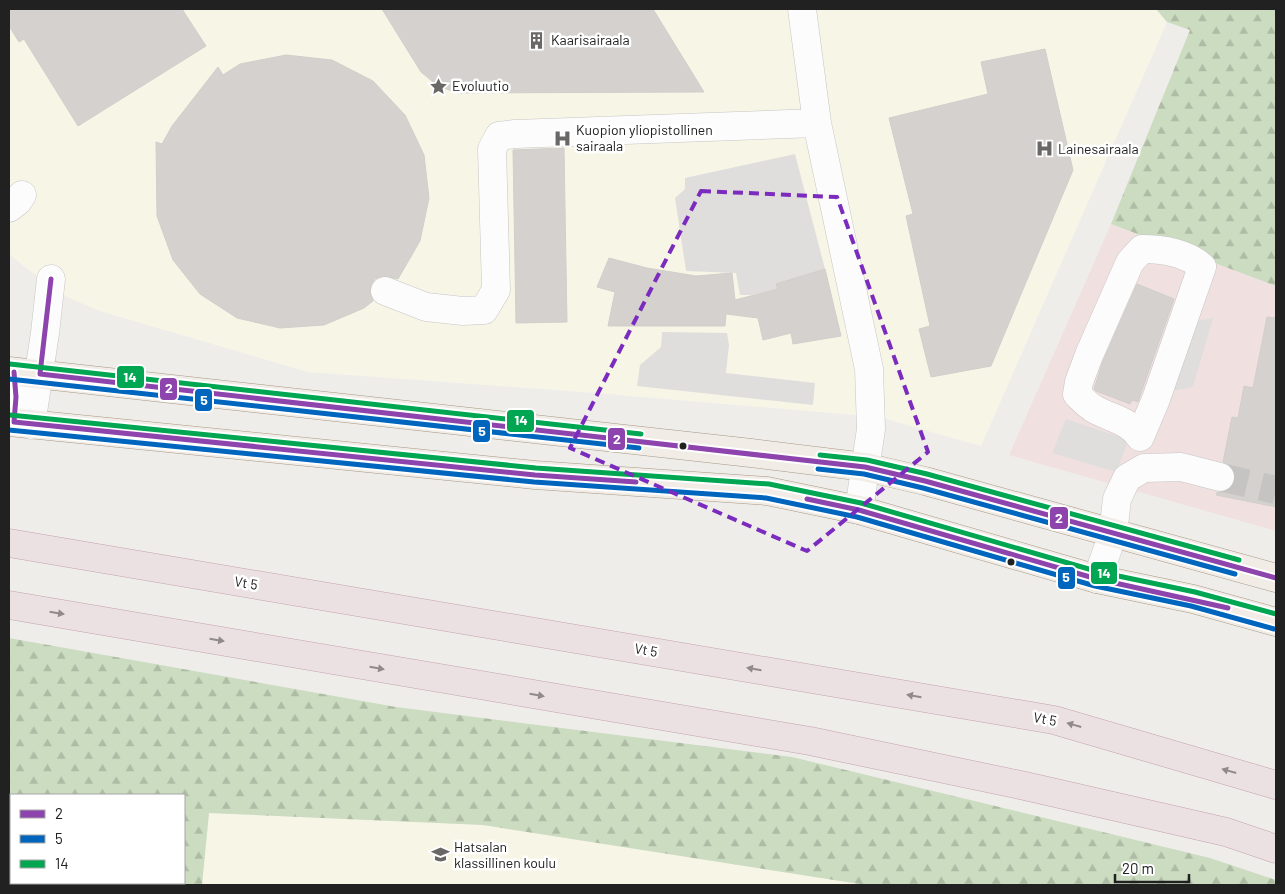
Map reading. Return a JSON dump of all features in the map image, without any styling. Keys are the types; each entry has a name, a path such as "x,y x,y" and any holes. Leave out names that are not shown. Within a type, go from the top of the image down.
{"highway":[{"name":"Vt 5","path":"9,543 1054,720 1276,785"},
{"path":"9,605 810,741 1025,786 1226,832 1276,848"}],"main road":[{"path":"21,372 865,467 1276,578"},
{"path":"18,423 535,475 767,491 859,510 1097,579 1193,599 1276,622"}],"lane":[{"path":"802,9 817,123 869,369 871,429 859,510"},
{"path":"385,290 426,307 463,311 484,310 496,290 492,149 499,136 817,123"},
{"path":"1142,248 1163,249 1197,262 1202,267 1156,399 1140,437 1136,431 1121,420 1096,410 1087,404 1078,394 1079,382 1130,262 1142,248"},
{"path":"18,423 16,397 21,372 50,279"},
{"path":"1097,579 1113,534 1117,499 1127,478 1144,468 1181,467 1220,477"}],"highlighted area":[{"path":"701,191 837,197 928,452 807,551 570,448"}],"shaded area":[{"name":"Kuopion yliopistollinen sairaala","path":"9,9 1156,9 1167,22 981,446 879,417 596,393 308,372 100,311 58,293 9,254"},
{"path":"795,154 825,269 777,284 778,289 752,295 740,295 736,273 686,271 675,198 685,189 685,178"},
{"path":"1111,224 1276,286 1276,531 1009,455"},
{"path":"1213,318 1193,387 1167,392 1189,322"},
{"path":"662,332 727,333 729,345 726,373 815,383 813,405 637,386 640,365 661,347"},
{"path":"1066,419 1129,440 1116,472 1052,453"},
{"name":"Hatsalan klassillinen koulu","path":"209,813 483,825 866,885 202,885"}],"green space":[{"path":"1156,9 1276,9 1276,286 1111,224 1190,30 1167,22"},
{"path":"9,638 396,707 792,757 1210,858 1276,880 1276,885 866,885 483,825 209,813 202,885 9,885"}],"building":[{"path":"9,9 182,9 206,46 78,126 24,39 19,42 9,26"},
{"name":"Kaarisairaala","path":"382,9 653,9 704,92 458,93 438,86 421,72"},
{"name":"Lainesairaala","path":"1045,49 1073,170 991,366 931,377 919,329 930,326 906,216 913,214 889,118 988,94 981,62"},
{"path":"286,55 332,60 373,81 405,115 424,155 429,198 420,241 398,279 383,276 375,279 371,285 370,293 373,301 364,308 324,325 280,328 237,318 200,294 173,260 157,216 156,142 162,144 172,126 218,67 223,75 240,64"},
{"path":"564,148 567,322 516,323 513,150"},
{"path":"609,258 647,268 696,276 732,273 735,300 778,289 776,284 825,269 841,336 793,344 791,333 763,340 758,318 726,314 725,326 608,326 615,292 597,287"},
{"path":"1137,284 1174,299 1138,402 1132,400 1130,404 1094,389 1103,361"},
{"path":"1267,317 1276,318 1276,507 1216,495 1217,492 1225,492 1231,488 1235,481 1235,473 1231,466 1223,462 1232,417 1238,418 1244,386 1253,388"}],"tunnel":[{"path":"1220,477 1276,490"}],"transit line":[{"name":"2","path":"51,279 40,374 865,467 925,481 1276,578"},
{"name":"14","path":"10,364 641,434"},
{"name":"2","path":"14,372 16,397 14,422 535,475 636,482"},
{"name":"5","path":"9,379 639,448"},
{"name":"14","path":"10,415 536,468 769,484 861,503 1099,572 1195,592 1276,614"},
{"name":"5","path":"9,430 534,482 766,498 857,517 1095,586 1191,606 1274,629"},
{"name":"14","path":"820,455 867,460 927,474 1239,560"},
{"name":"5","path":"818,469 864,474 923,488 1235,574"},
{"name":"2","path":"807,499 859,510 1097,579 1228,608"}],"place":[{"name":"Kaarisairaala","path":"537,40"},
{"name":"Evoluutio","path":"438,86"},
{"name":"Kuopion yliopistollinen sairaala","path":"562,138"},
{"name":"Lainesairaala","path":"1044,149"},
{"name":"Hatsalan klassillinen koulu","path":"440,855"}]}
